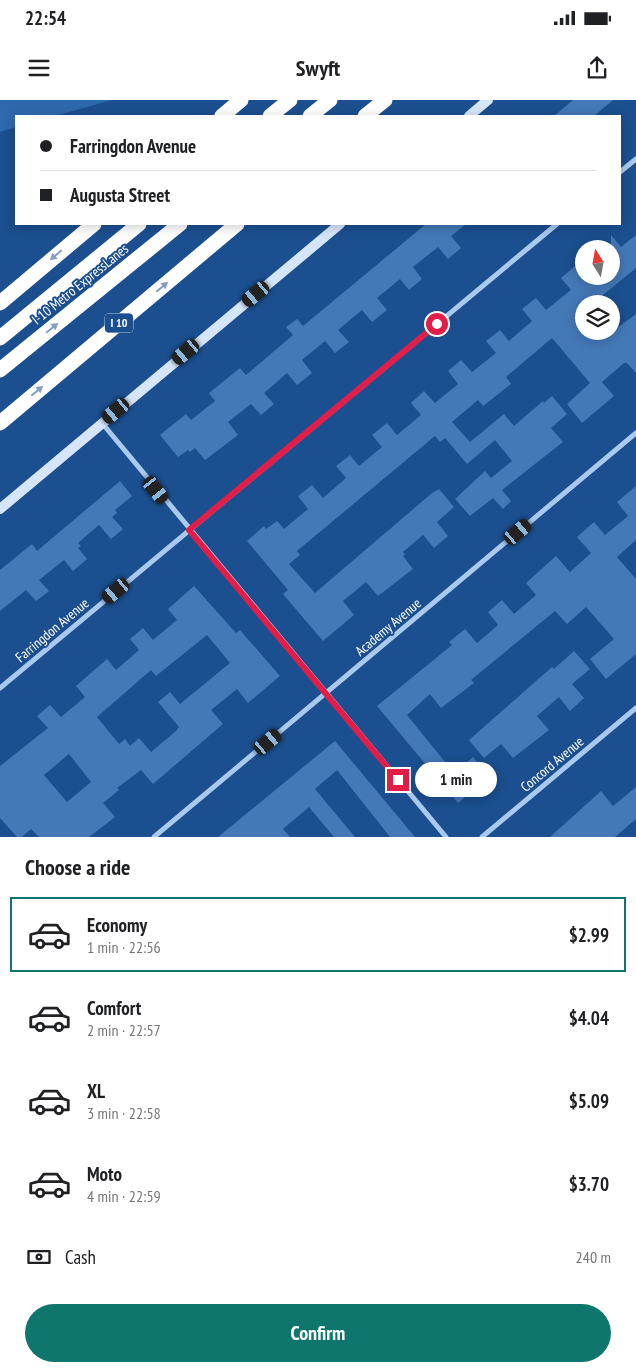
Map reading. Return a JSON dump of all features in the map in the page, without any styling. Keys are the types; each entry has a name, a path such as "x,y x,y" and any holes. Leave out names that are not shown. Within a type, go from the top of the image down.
{"highway":[{"path":"223,115 241,100"},
{"path":"271,115 290,100"},
{"path":"311,115 330,100"},
{"path":"366,115 384,100"},
{"path":"0,303 93,225"},
{"name":"I-10 Metro ExpressLanes","path":"0,338 138,225"},
{"name":"I-10 Metro ExpressLanes","path":"0,370 179,225"},
{"name":"I 10","path":"0,423 236,225"}],"street":[{"path":"470,115 488,100"},
{"path":"621,171 636,159"},
{"path":"0,509 339,225"},
{"name":"Farringdon Avenue","path":"0,688 556,225"},
{"path":"102,423 446,837"},
{"name":"Academy Avenue","path":"154,837 636,433"},
{"name":"Concord Avenue","path":"482,837 636,708"}],"shaded area":[{"path":"0,100 112,100 59,115 15,115 15,127 0,132"}],"building":[{"path":"573,100 613,100 595,115 555,115"},
{"path":"425,225 465,225 451,236 461,248 448,259 438,247 413,267 422,279 409,290 400,279 377,298 387,310 372,322 362,310 338,330 349,342 335,353 325,341 302,360 312,373 297,385 287,373 264,393 274,404 261,415 251,404 228,422 238,435 205,460 195,448 190,452 188,450 178,457 160,435 186,414 191,420 215,401 209,393 240,368 246,375 293,335 286,327 297,319 303,326"},
{"path":"636,235 636,268 620,281 620,246 621,247"},
{"path":"575,266 575,285 615,285 603,295 575,295 575,340 620,340 620,326 636,314 636,373 627,363 624,363 602,382 614,396 582,423 567,404 590,383 552,338 506,377 511,384 483,406 478,400 452,422 470,442 504,414 514,426 543,401 544,403 552,396 567,414 551,428 563,442 502,490 511,501 503,509 493,498 470,516 455,499 485,471 491,478 512,461 495,440 467,464 445,438 440,442 435,436 297,551 300,555 289,564 315,593 432,493 439,489 454,507 437,522 448,536 434,548 423,535 403,552 405,555 403,556 413,569 378,596 366,582 343,601 354,615 323,641 283,594 288,590 247,541 264,526 266,529 277,521 284,529 308,509 298,496 312,485 323,498 346,478 336,466 350,455 359,466 382,447 372,435 387,423 397,435 421,415 411,403 424,391 435,403 458,384 448,371 461,360 472,372 496,353 486,341 500,330 509,341 532,321 522,309 536,298 546,310 571,290 561,278"},
{"path":"120,481 132,496 115,510 117,513 112,517 123,529 111,539 99,525 78,543 81,546 78,548 87,559 73,571 64,560 39,580 49,591 36,601 26,590 0,611 0,570 32,544 37,551"},
{"path":"636,486 636,540 617,557 636,579 636,654 606,679 590,659 614,639 586,607 567,624 555,611 471,680 474,683 441,708 430,694 407,715 454,773 473,757 489,777 458,803 377,706 452,645 449,642 465,629 477,643 498,625 488,612 502,600 514,614 536,595 526,583 556,556 570,572 591,553 577,537 594,522 605,535 628,516 617,502"},
{"path":"194,586 236,633 240,630 280,676 248,703 237,689 211,710 223,724 153,784 141,770 117,788 119,790 103,803 115,817 89,837 39,837 31,829 22,837 17,837 0,818 0,766 48,728 37,716 50,705 61,717 85,697 76,686 107,659 116,670 139,650 130,639 143,628 153,640 177,620 168,609","holes":["207,635 230,663 180,704 170,692 158,702 179,727 176,731 151,752 139,738 130,746 125,739 119,744 97,717 151,670 156,676","69,754 91,782 67,802 44,775"]},
{"path":"574,651 590,669 572,684 584,698 570,711 559,697 537,716 549,730 513,758 501,744 484,758 469,740 552,667 554,669"},
{"path":"335,741 415,837 390,837 337,770 315,789 355,837 334,837 309,807 283,829 290,837 218,837"},
{"path":"636,787 636,819 615,837 550,837 601,791 613,806"}],"route":[{"path":"398,780 189,530 437,324"}]}
